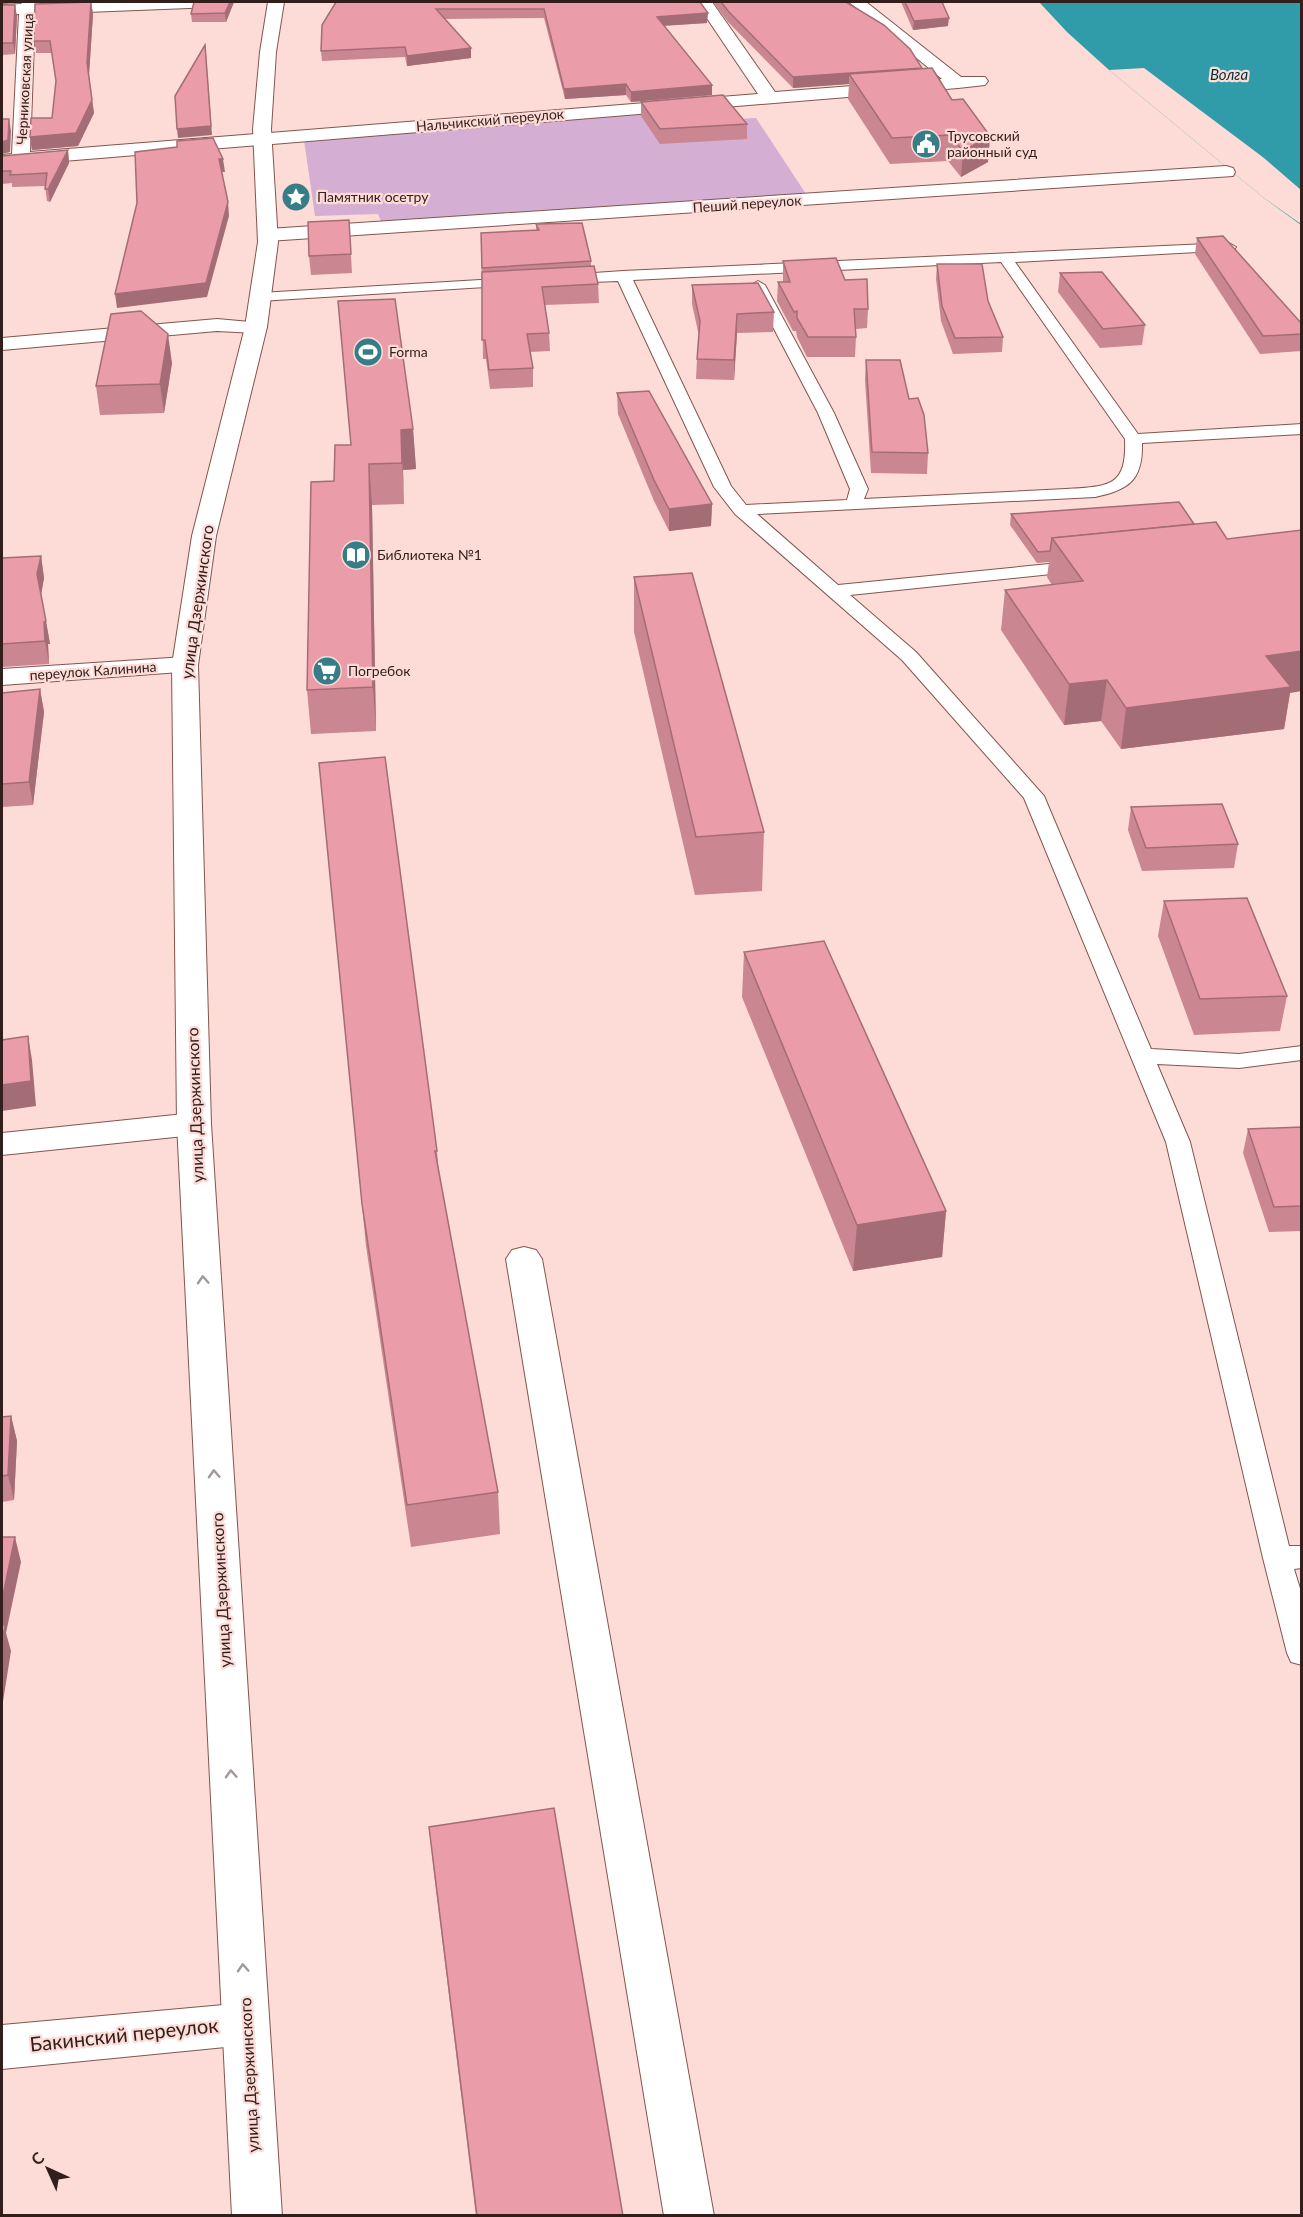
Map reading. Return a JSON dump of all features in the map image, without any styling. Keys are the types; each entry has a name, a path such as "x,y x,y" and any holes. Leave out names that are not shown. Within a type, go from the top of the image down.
{"street":[{"path":"2,10 29,5 215,2"},
{"name":"улица Дзержинского","path":"257,2216 194,1124 185,665 204,536 258,312 268,235 262,129 268,52 276,2"},
{"path":"704,2 770,98"},
{"path":"857,2 958,83"},
{"name":"Черниковская улица","path":"21,158 29,5"},
{"name":"Нальчикский переулок","path":"2,160 979,81"},
{"name":"Пеший переулок","path":"268,235 1226,172"},
{"path":"2,344 217,325 258,312"},
{"name":"переулок Калинина","path":"2,677 185,665"},
{"path":"2,1144 194,1124"},
{"path":"524,1259 689,2216"},
{"name":"Бакинский переулок","path":"2,2048 246,2024"}],"lane":[{"path":"553,279 1228,247"},
{"path":"741,510 1108,490 1123,483 1131,474 1135,455 1132,439 1005,258"},
{"path":"750,269 826,413 859,489 854,504"},
{"path":"623,275 723,487 741,510 909,656 1034,796 1178,1142 1289,1558 1302,1653"},
{"path":"258,312 530,281"},
{"path":"1132,439 1302,429"},
{"path":"834,591 1094,565"},
{"path":"1142,1056 1239,1061 1302,1053"}],"shaded area":[{"path":"691,110 700,121 756,118 806,194 381,221 378,214 315,216 304,140"}],"water":[{"name":"Волга","path":"1039,2 1301,2 1301,225 1264,198 1109,70 1067,32"}],"pier":[{"path":"1144,68 1264,158 1301,190 1301,224 1264,198 1109,70"}],"building":[{"path":"91,2 87,63 92,100 76,133 30,137 31,118 52,118 56,81 50,41 34,41 35,4"},
{"path":"194,2 230,2 225,13 191,14"},
{"path":"336,2 700,2 708,13 657,17 712,85 631,92 626,84 564,89 544,9 436,9 471,48 407,56 405,47 321,51 322,25"},
{"path":"721,2 846,2 884,25 910,49 922,68 793,77"},
{"path":"905,2 942,2 949,18 914,21"},
{"path":"2,5 15,5 13,43 2,43"},
{"path":"205,45 211,126 177,129 175,96"},
{"path":"932,68 952,100 963,99 990,136 963,151 950,135 892,138 849,74"},
{"path":"723,95 747,124 660,129 641,102"},
{"path":"2,119 9,119 8,140 2,142"},
{"path":"213,138 223,159 219,159 228,202 206,283 115,294 137,203 135,152 177,147 177,141"},
{"path":"68,150 48,189 45,189 47,173 10,175 11,171 2,171 2,156"},
{"path":"349,220 351,254 309,256 308,222"},
{"path":"582,223 591,261 482,268 481,233 539,230 536,224"},
{"path":"1223,236 1302,324 1302,334 1263,336 1197,238"},
{"path":"836,258 845,280 867,279 868,309 854,309 856,337 808,337 797,318 797,311 794,312 778,282 790,282 783,261"},
{"path":"937,264 982,264 988,301 1003,337 955,338 942,306"},
{"path":"594,266 598,284 542,287 549,333 527,334 533,368 489,370 485,340 482,340 482,272"},
{"path":"1102,272 1145,325 1103,329 1060,273"},
{"path":"758,283 774,312 737,314 734,360 697,359 700,321 692,285"},
{"path":"395,299 413,429 401,430 402,463 369,464 373,687 307,690 311,482 334,481 335,445 351,445 338,301"},
{"path":"141,311 168,334 160,384 96,386 111,314"},
{"path":"866,360 900,360 909,399 918,398 924,415 928,453 872,452"},
{"path":"649,391 712,504 669,509 654,480 617,393"},
{"path":"1179,502 1194,524 1052,538 1050,551 1038,552 1011,514"},
{"path":"1216,522 1227,539 1302,530 1302,651 1266,656 1291,687 1126,708 1107,680 1069,684 1005,590 1083,581 1052,538"},
{"path":"41,556 37,574 46,621 44,622 45,641 2,644 2,558"},
{"path":"692,573 764,832 696,837 634,577"},
{"path":"40,689 29,782 2,784 2,693"},
{"path":"385,757 437,1151 435,1151 498,1492 407,1505 362,1204 319,763"},
{"path":"1222,804 1238,844 1146,848 1131,807"},
{"path":"1247,898 1287,996 1200,999 1164,901"},
{"path":"824,941 946,1211 857,1225 744,952"},
{"path":"28,1036 31,1081 2,1085 2,1040"},
{"path":"1302,1127 1302,1206 1274,1207 1248,1129"},
{"path":"11,1416 8,1475 2,1476 2,1417"},
{"path":"2,1537 15,1537 2,1600"},
{"path":"2,1625 5,1625 2,1644"},
{"path":"554,1808 623,2216 477,2216 429,1827"}],"place":[{"name":"Трусовский районный суд","path":"926,144"},
{"name":"Памятник осетру","path":"296,197"},
{"name":"Forma","path":"368,352"},
{"name":"Библиотека №1","path":"356,555"},
{"name":"Погребок","path":"327,671"}]}
